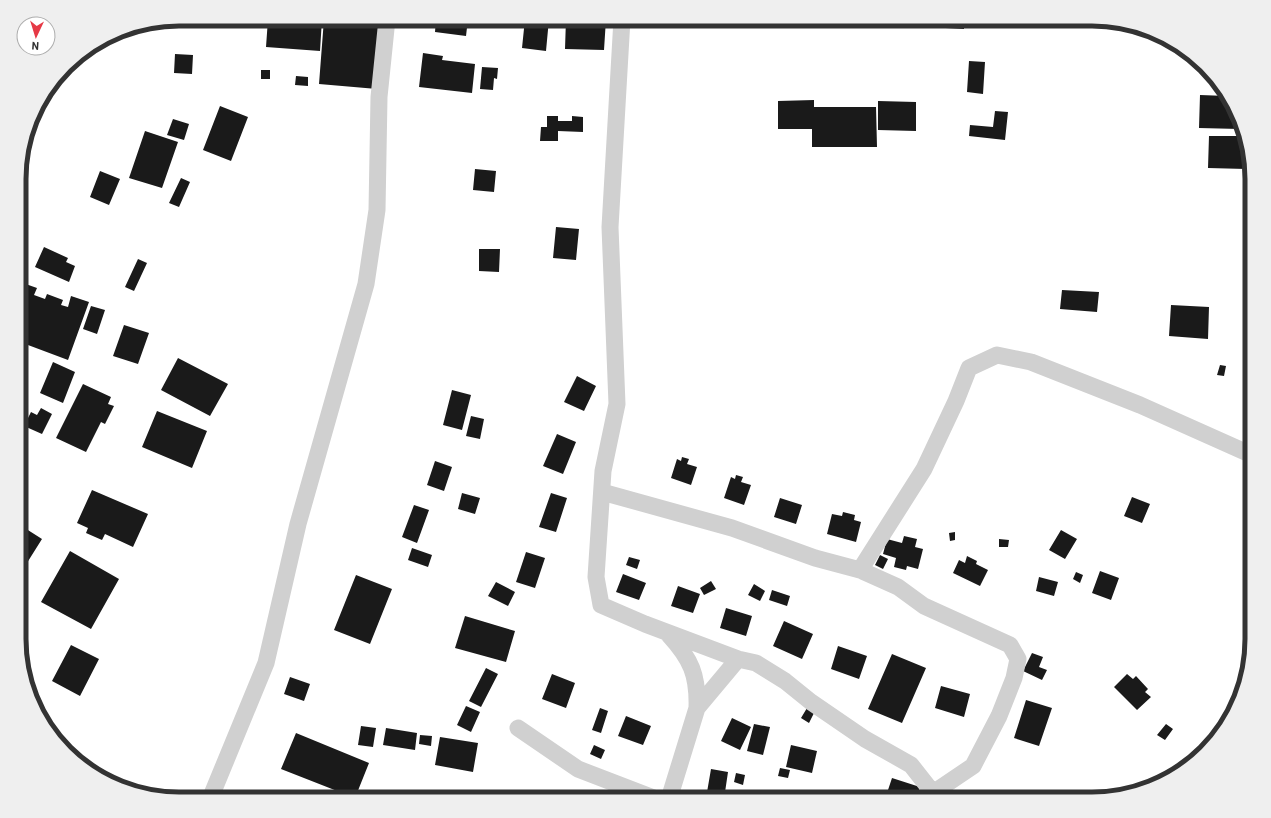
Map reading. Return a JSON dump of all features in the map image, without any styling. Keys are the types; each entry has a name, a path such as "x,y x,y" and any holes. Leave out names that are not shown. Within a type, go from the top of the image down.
{"street":[{"path":"213,792 266,663 298,524 366,284 377,210 379,97 386,26"},
{"path":"622,26 610,227 617,404 603,471 596,577 601,604 665,631 738,659 756,663 785,681 811,702 865,739 911,765 930,792"},
{"path":"860,570 924,469 956,401 968,368 997,355 1031,362 1052,370 1140,405 1245,452"},
{"path":"602,492 732,528 816,558 860,570 898,587 924,606 1010,645 1018,659 1014,678 999,716 973,766 938,792"},
{"path":"665,631 683,650 692,666 698,688 696,708 671,792"},
{"path":"696,708 738,659"},
{"path":"518,728 578,769 638,792"}],"building":[{"path":"268,26 322,26 320,51 266,47"},
{"path":"323,26 382,26 377,89 319,84"},
{"path":"435,26 467,26 466,36 435,32"},
{"path":"524,26 548,26 546,51 522,48"},
{"path":"566,26 606,26 604,50 565,49"},
{"path":"964,26 964,29 927,27"},
{"path":"423,53 443,56 442,60 475,64 472,93 419,87"},
{"path":"175,54 193,55 192,74 174,73"},
{"path":"969,61 985,62 983,94 967,92"},
{"path":"482,67 498,68 497,79 494,78 493,90 480,89"},
{"path":"261,70 270,70 270,79 261,79"},
{"path":"296,76 308,77 308,86 295,85"},
{"path":"1200,95 1220,96 1229,111 1237,129 1199,128"},
{"path":"814,100 814,107 876,107 877,147 812,147 812,129 778,129 778,101"},
{"path":"878,101 916,102 916,131 878,130"},
{"path":"220,106 248,117 231,161 203,150"},
{"path":"995,111 1008,112 1005,140 969,136 970,125 993,127"},
{"path":"547,116 558,116 558,121 572,121 572,116 583,117 583,132 558,131 558,141 540,141 541,127 547,127"},
{"path":"173,119 189,124 184,140 167,135"},
{"path":"145,131 178,142 162,188 129,178"},
{"path":"1209,136 1239,136 1245,169 1208,168"},
{"path":"475,169 496,171 494,192 473,190"},
{"path":"100,171 120,179 109,205 90,197"},
{"path":"181,178 190,182 179,207 169,203"},
{"path":"556,227 579,229 576,260 553,258"},
{"path":"44,247 68,258 66,262 75,266 69,282 35,267"},
{"path":"479,249 500,249 499,272 479,271"},
{"path":"138,259 147,263 134,291 125,287"},
{"path":"26,284 37,288 34,295 45,299 47,294 63,300 61,305 68,307 71,296 89,302 68,360 26,344"},
{"path":"1062,290 1099,292 1097,312 1060,309"},
{"path":"1171,305 1209,307 1208,339 1169,336"},
{"path":"91,306 105,310 97,334 83,329"},
{"path":"124,325 149,333 138,364 113,356"},
{"path":"178,358 228,384 210,416 161,390"},
{"path":"53,362 75,372 63,403 40,393"},
{"path":"1220,365 1226,366 1224,376 1217,375"},
{"path":"577,376 596,386 584,411 564,402"},
{"path":"83,384 111,397 108,404 114,406 105,424 101,422 86,452 56,438"},
{"path":"452,390 471,395 462,430 443,425"},
{"path":"41,408 52,414 42,434 26,427 26,422 31,412 37,415"},
{"path":"157,411 207,431 192,468 142,447"},
{"path":"471,416 484,419 480,439 466,436"},
{"path":"557,434 576,442 563,474 543,466"},
{"path":"682,457 689,459 687,464 697,467 691,485 671,478 677,459 681,461"},
{"path":"435,461 452,467 444,491 427,485"},
{"path":"736,475 743,477 741,482 751,485 744,505 724,498 731,477 735,479"},
{"path":"92,490 148,514 133,547 105,534 102,540 86,533 88,528 77,523"},
{"path":"462,493 480,498 475,514 458,509"},
{"path":"551,493 567,498 556,532 539,527"},
{"path":"1132,497 1150,504 1142,523 1124,516"},
{"path":"780,498 802,505 796,524 774,517"},
{"path":"414,505 429,510 417,543 402,537"},
{"path":"843,512 855,515 854,520 861,522 856,542 827,534 832,514 842,516"},
{"path":"26,529 42,539 26,564"},
{"path":"1061,530 1077,539 1065,559 1049,550"},
{"path":"955,532 955,540 950,541 949,533"},
{"path":"904,536 917,539 915,547 923,549 918,569 907,566 906,570 894,567 896,558 883,554 887,539 902,543"},
{"path":"999,539 1009,540 1008,547 999,547"},
{"path":"412,548 432,555 428,567 408,560"},
{"path":"70,551 119,579 91,629 41,602"},
{"path":"526,552 545,558 535,588 516,582"},
{"path":"880,555 888,559 883,569 875,565"},
{"path":"967,556 977,561 976,564 988,570 980,586 953,573 959,560 965,563"},
{"path":"629,557 640,560 637,569 626,565"},
{"path":"1100,571 1119,578 1111,600 1092,593"},
{"path":"1076,572 1083,575 1080,583 1073,579"},
{"path":"623,574 646,583 639,600 616,592"},
{"path":"356,575 392,589 370,644 334,630"},
{"path":"1039,577 1058,582 1054,596 1036,591"},
{"path":"711,581 716,589 704,595 700,588"},
{"path":"496,582 515,592 508,606 488,596"},
{"path":"754,584 765,591 760,601 748,595"},
{"path":"678,586 700,594 693,613 671,606"},
{"path":"772,590 790,596 787,606 769,600"},
{"path":"726,608 752,616 746,636 720,628"},
{"path":"465,616 515,631 506,662 455,648"},
{"path":"784,621 813,634 802,659 773,646"},
{"path":"71,645 99,659 80,696 52,681"},
{"path":"838,646 867,656 859,679 831,669"},
{"path":"1032,653 1043,657 1039,667 1047,670 1042,680 1023,671"},
{"path":"892,654 926,668 902,723 868,709"},
{"path":"486,668 498,674 481,707 469,701"},
{"path":"552,674 575,683 566,708 542,699"},
{"path":"1127,674 1133,679 1136,676 1148,689 1145,692 1151,697 1137,710 1114,687"},
{"path":"290,677 310,684 304,701 284,694"},
{"path":"941,686 970,694 964,717 935,708"},
{"path":"1026,700 1052,708 1039,746 1014,738"},
{"path":"466,706 480,712 471,732 457,725"},
{"path":"600,708 608,711 601,733 592,730"},
{"path":"807,708 814,713 809,723 801,718"},
{"path":"626,716 651,726 643,745 618,736"},
{"path":"732,718 751,727 740,750 721,741"},
{"path":"754,724 770,727 763,755 747,751"},
{"path":"1166,724 1173,729 1165,740 1157,735"},
{"path":"361,726 376,728 373,747 358,745"},
{"path":"386,728 417,733 415,750 383,745"},
{"path":"296,733 369,763 357,792 340,792 281,769"},
{"path":"420,735 432,736 431,746 419,744"},
{"path":"440,737 478,743 473,772 435,765"},
{"path":"594,745 605,750 601,759 590,754"},
{"path":"791,745 817,751 812,773 786,767"},
{"path":"780,768 790,770 788,778 778,776"},
{"path":"711,769 728,772 725,792 707,792"},
{"path":"736,773 745,775 743,785 734,782"},
{"path":"892,778 920,787 918,792 887,792"}]}
